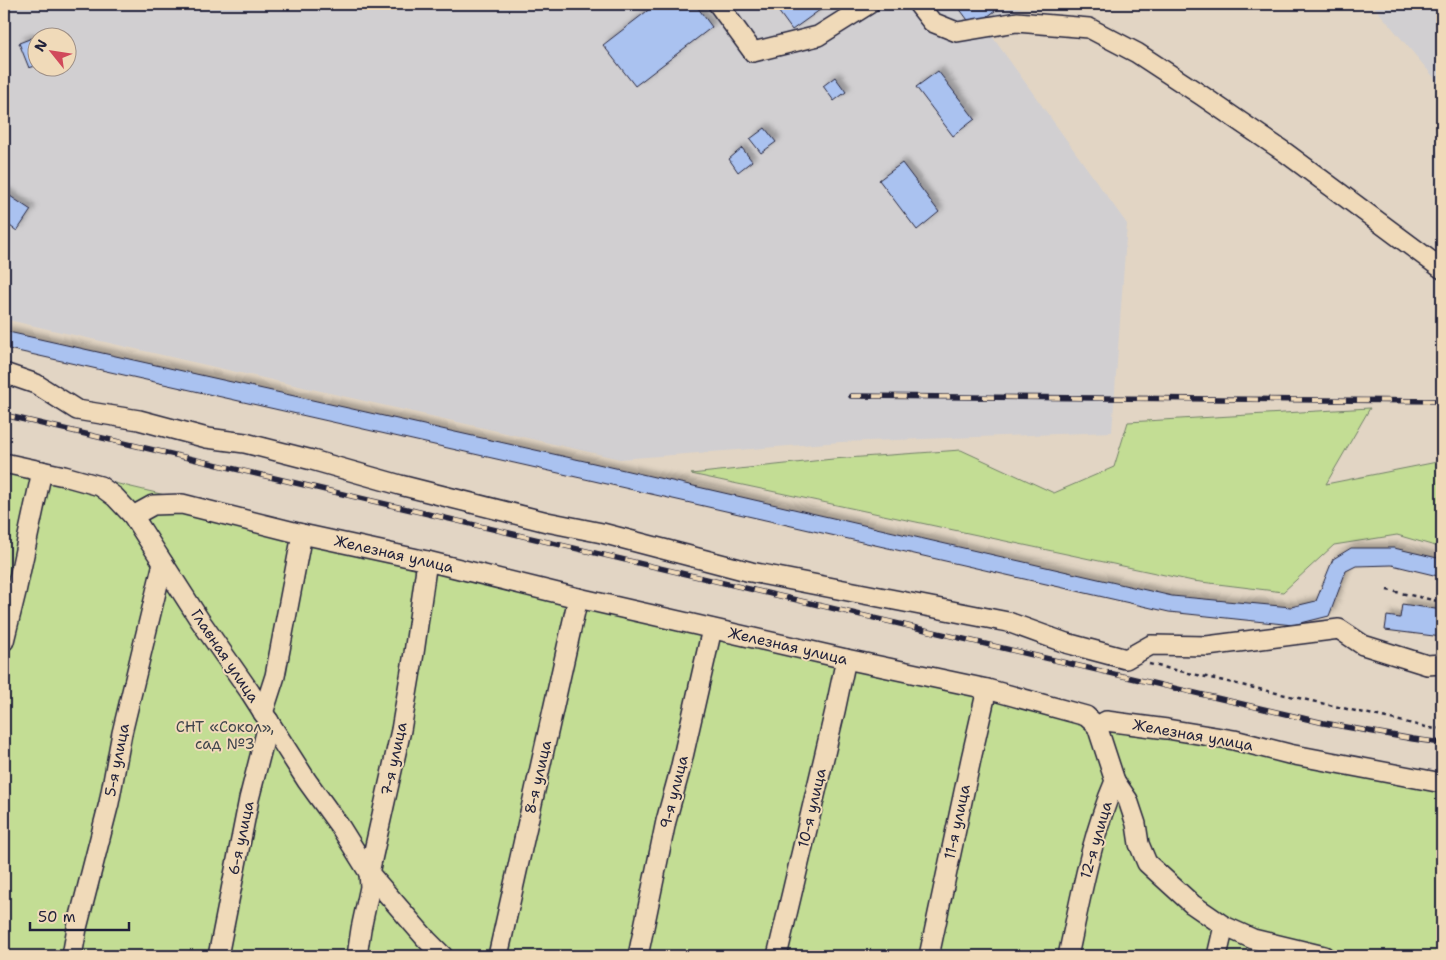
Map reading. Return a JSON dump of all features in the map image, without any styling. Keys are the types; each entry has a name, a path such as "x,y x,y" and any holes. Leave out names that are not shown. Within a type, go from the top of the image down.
{"street":[{"path":"718,4 754,52 818,36 869,4"},
{"path":"918,4 932,22 957,32 1018,22 1089,28 1137,53 1286,153 1442,270"},
{"path":"4,373 36,384 77,410 139,420 207,438 245,443 400,485 547,522 602,533 751,572 1008,622 1066,643 1126,659 1151,645 1207,646 1339,629 1364,645 1427,665 1442,664"},
{"name":"Главная улица","path":"4,463 100,486 116,497 133,516 162,563 307,781 342,828 368,873 443,956"},
{"path":"4,641 42,471"},
{"name":"Железная улица","path":"133,516 153,505 182,504 302,534 427,561 846,660 987,689 1086,716 1097,726 1106,721 1234,740 1289,754 1442,783"},
{"name":"6-я улица","path":"218,956 302,534"},
{"name":"7-я улица","path":"357,956 370,887 368,873 401,730 427,561"},
{"name":"5-я улица","path":"72,956 77,928 109,804 122,733 162,563"},
{"name":"8-я улица","path":"498,956 578,598"},
{"name":"9-я улица","path":"638,956 666,821 680,770 712,629"},
{"name":"10-я улица","path":"778,956 846,660"},
{"name":"11-я улица","path":"929,956 987,689"},
{"name":"12-я улица","path":"1068,956 1089,862 1104,807 1115,781 1097,726"},
{"path":"1115,781 1128,800 1136,824 1138,844 1147,863 1192,904 1224,926 1253,939 1324,956"},
{"path":"1217,956 1224,926"}],"path":[{"path":"1387,590 1442,602"},
{"path":"1126,659 1435,729 1442,728"}],"shaded area":[{"path":"4,4 1026,4 986,28 1127,224 1112,432 841,442 620,459 4,319"},
{"path":"1372,4 1442,4 1442,87"}],"green space":[{"path":"1370,408 1326,484 1442,461 1442,548 1397,535 1334,545 1283,592 1193,581 691,474 833,459 961,450 1054,493 1114,467 1128,422"},
{"name":"СНТ «Сокол», сад №3","path":"4,457 1258,753 1442,782 1442,956 4,956"}],"building":[{"path":"648,4 695,4 712,27 635,86 603,45 651,8"},
{"path":"773,4 822,4 824,7 792,30"},
{"path":"956,4 989,4 995,11 973,27"},
{"path":"28,40 28,66 19,43"},
{"path":"938,71 975,119 953,136 916,87"},
{"path":"835,77 846,92 834,101 823,86"},
{"path":"765,128 776,142 761,153 750,139"},
{"path":"742,148 752,161 738,172 729,159"},
{"path":"902,163 939,212 917,230 879,180"},
{"path":"4,192 31,210 17,231 4,222"},
{"path":"4,331 598,464 1172,596 1291,607 1316,601 1333,559 1351,548 1394,548 1442,559 1442,577 1392,565 1356,566 1346,571 1329,616 1293,625 1169,612 4,348"},
{"path":"1402,604 1442,610 1442,637 1385,630 1387,616 1400,618"}],"railway":[{"path":"851,396 1442,401"},
{"path":"4,415 1324,723 1442,743"}]}
